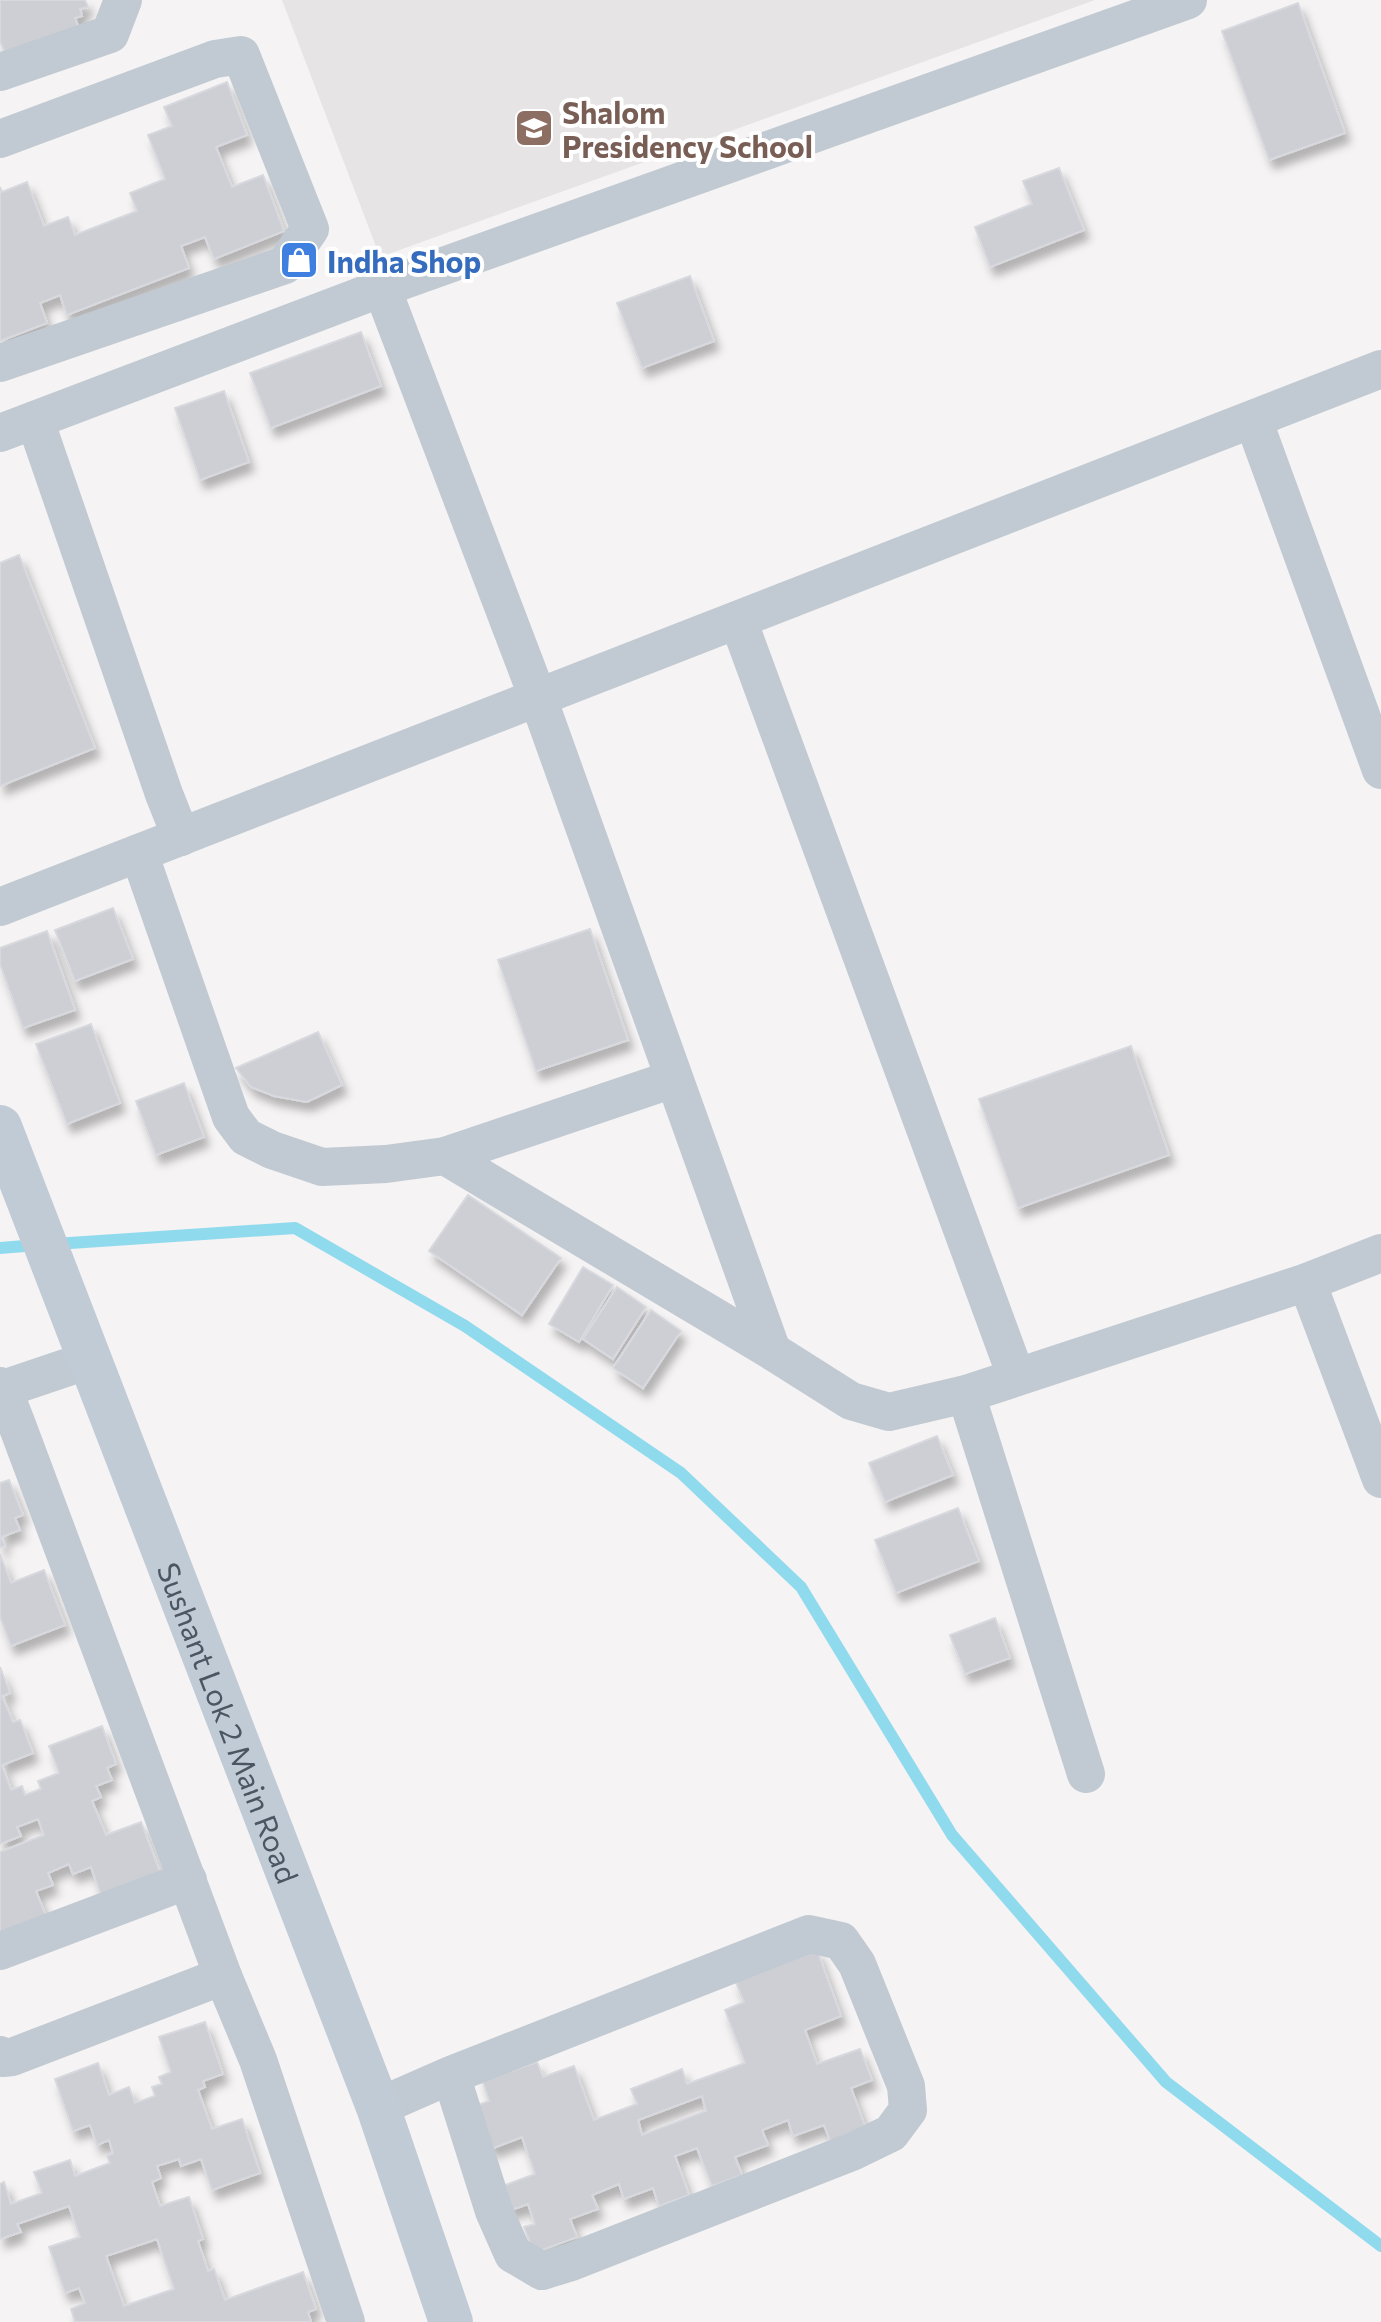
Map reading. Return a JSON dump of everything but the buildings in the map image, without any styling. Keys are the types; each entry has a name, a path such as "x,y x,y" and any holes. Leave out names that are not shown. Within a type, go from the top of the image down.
{"street":[{"path":"0,72 110,34 123,0"},
{"path":"0,433 382,288 1188,0"},
{"path":"0,139 215,59 241,55 310,229 285,265 0,363"},
{"path":"382,288 538,698 772,1351"},
{"path":"0,907 1381,369"},
{"path":"1253,419 1381,770"},
{"path":"35,420 181,837"},
{"path":"738,620 1016,1376"},
{"path":"139,853 231,1117 246,1137 272,1150 322,1167 386,1164 445,1156 673,1079"},
{"name":"Sushant Lok 2 Main Road","path":"0,1127 378,2107 451,2322"},
{"path":"445,1156 851,1401 889,1412 966,1394 1307,1282 1381,1253"},
{"path":"1307,1282 1381,1479"},
{"path":"89,1360 2,1388 8,1428 258,2060 346,2322"},
{"path":"966,1394 1086,1774"},
{"path":"0,1951 188,1880"},
{"path":"378,2107 451,2075 809,1934 841,1941 857,1964 906,2086 908,2110 891,2133 854,2151 542,2271 513,2254 494,2211 451,2075"},
{"path":"0,2055 3,2058 12,2057 223,1976"}],"shaded area":[{"name":"Shalom Presidency School","path":"282,0 1095,0 380,257"}],"waterway":[{"path":"55,1244 295,1228 465,1326 681,1473 801,1587 952,1835 1166,2082 1381,2246"},
{"path":"0,1248 37,1245"}],"place":[{"name":"Shalom Presidency School","path":"534,128"},
{"name":"Indha Shop","path":"299,260"}]}
